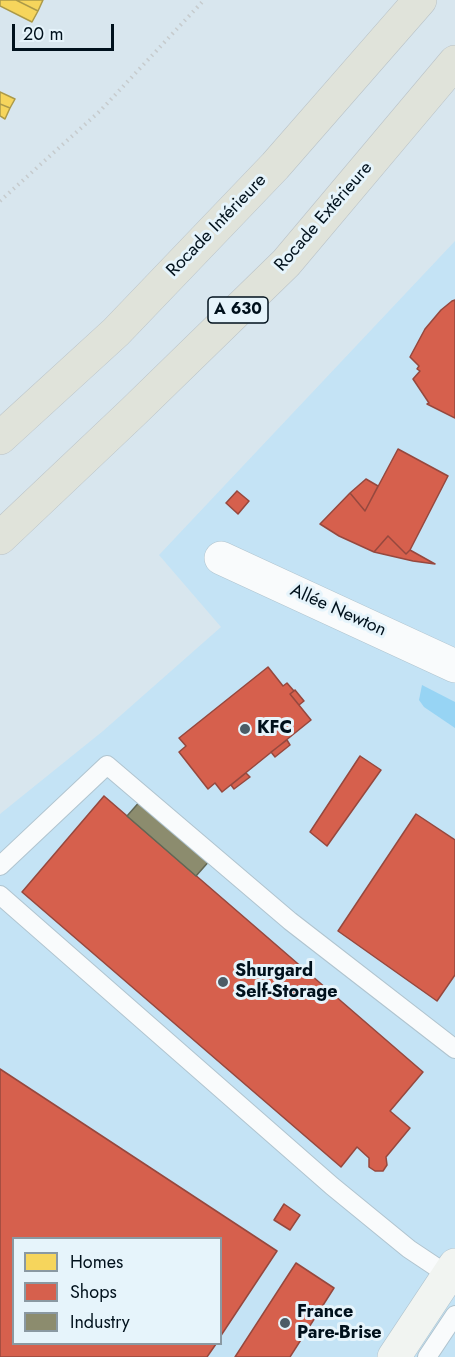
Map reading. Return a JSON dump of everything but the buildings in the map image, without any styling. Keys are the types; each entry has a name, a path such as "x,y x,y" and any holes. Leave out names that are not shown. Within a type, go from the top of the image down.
{"highway":[{"name":"Rocade Intérieure","path":"0,438 116,332 275,166 420,0"},
{"name":"Rocade Extérieure","path":"0,538 286,263 455,62"}],"street":[{"name":"Allée Newton","path":"221,558 455,666"},
{"path":"394,1357 452,1270"}],"lane":[{"path":"0,866 107,765 290,921 455,1049"},
{"path":"0,895 332,1186 409,1249 452,1270"},
{"path":"427,1357 455,1315"}],"path":[{"path":"0,201 60,144 101,110 204,0"}],"shaded area":[{"path":"455,241 455,1357 0,1357 0,814 103,731 221,627 159,555"},
{"path":"422,685 455,702 455,728 424,707 419,700"}],"place":[{"name":"KFC","path":"245,729"},
{"name":"Shurgard Self-Storage","path":"223,982"},
{"name":"France Pare-Brise","path":"285,1323"}]}
